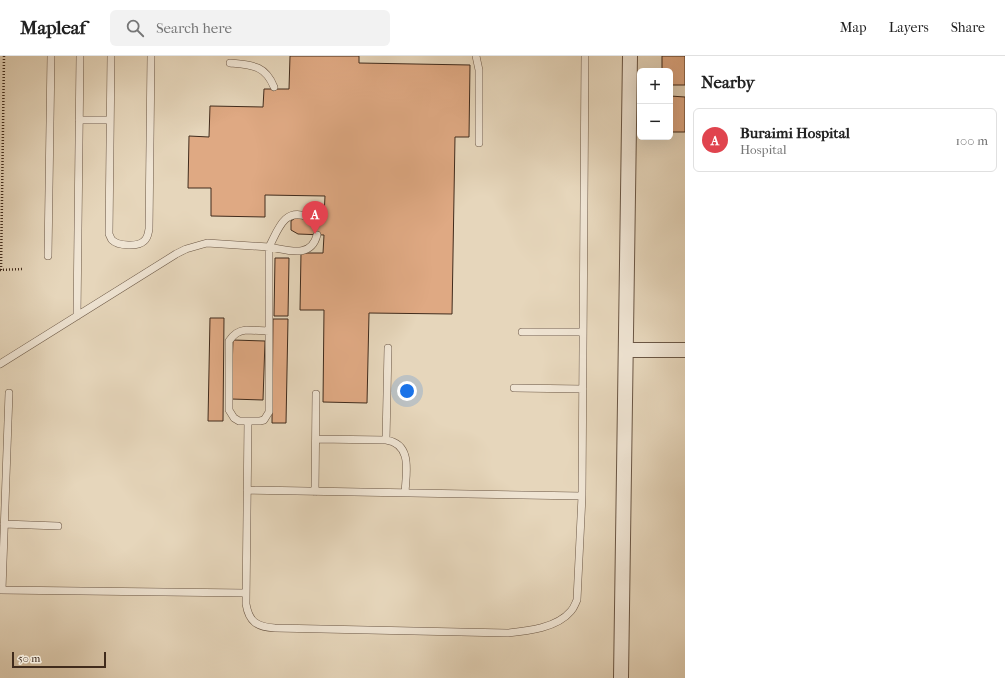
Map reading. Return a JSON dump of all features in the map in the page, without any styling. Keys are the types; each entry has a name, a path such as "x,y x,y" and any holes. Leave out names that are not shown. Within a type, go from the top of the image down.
{"street":[{"path":"621,678 630,56"},
{"path":"626,350 685,350"}],"lane":[{"path":"48,256 51,56"},
{"path":"77,316 80,56"},
{"path":"111,56 109,234 112,240 117,243 138,245 144,242 148,236 149,229 151,56"},
{"path":"476,56 479,70 479,143"},
{"path":"248,421 246,604 247,614 254,623 264,628 507,633 538,628 564,618 572,610 577,600 582,496 585,56"},
{"path":"230,63 256,66 271,78 274,88"},
{"path":"79,120 110,120"},
{"path":"269,331 239,331 233,335 230,341 229,410 234,418 239,421 264,420 269,412 269,331 269,247 286,218 297,214 308,216"},
{"path":"0,364 186,249 207,243 269,247 302,251 308,250 313,246 317,235"},
{"path":"522,332 583,332"},
{"path":"386,440 388,348"},
{"path":"514,388 583,389"},
{"path":"9,393 1,590 246,593"},
{"path":"315,492 316,394"},
{"path":"316,439 386,440 399,444 406,456 405,493"},
{"path":"247,490 582,496"},
{"path":"4,524 58,526"}],"path":[{"path":"4,56 1,270 23,270"}],"building":[{"path":"290,56 359,56 359,63 470,65 469,137 455,137 452,314 369,313 367,403 323,402 324,310 300,310 301,253 323,253 324,235 298,234 291,230 291,221 298,216 324,217 325,196 265,195 265,217 211,216 211,188 188,188 189,136 209,137 210,106 263,107 264,89 289,89"},
{"path":"662,56 685,56 685,85 673,85 673,68 662,68"},
{"path":"673,96 685,97 685,132 673,132"},
{"path":"275,258 289,258 288,316 274,316"},
{"path":"210,318 224,318 223,421 208,421"},
{"path":"273,319 288,319 286,423 272,423"},
{"path":"233,340 265,341 263,400 231,399"}],"place":[{"name":"Buraimi Hospital","path":"315,234"}]}
